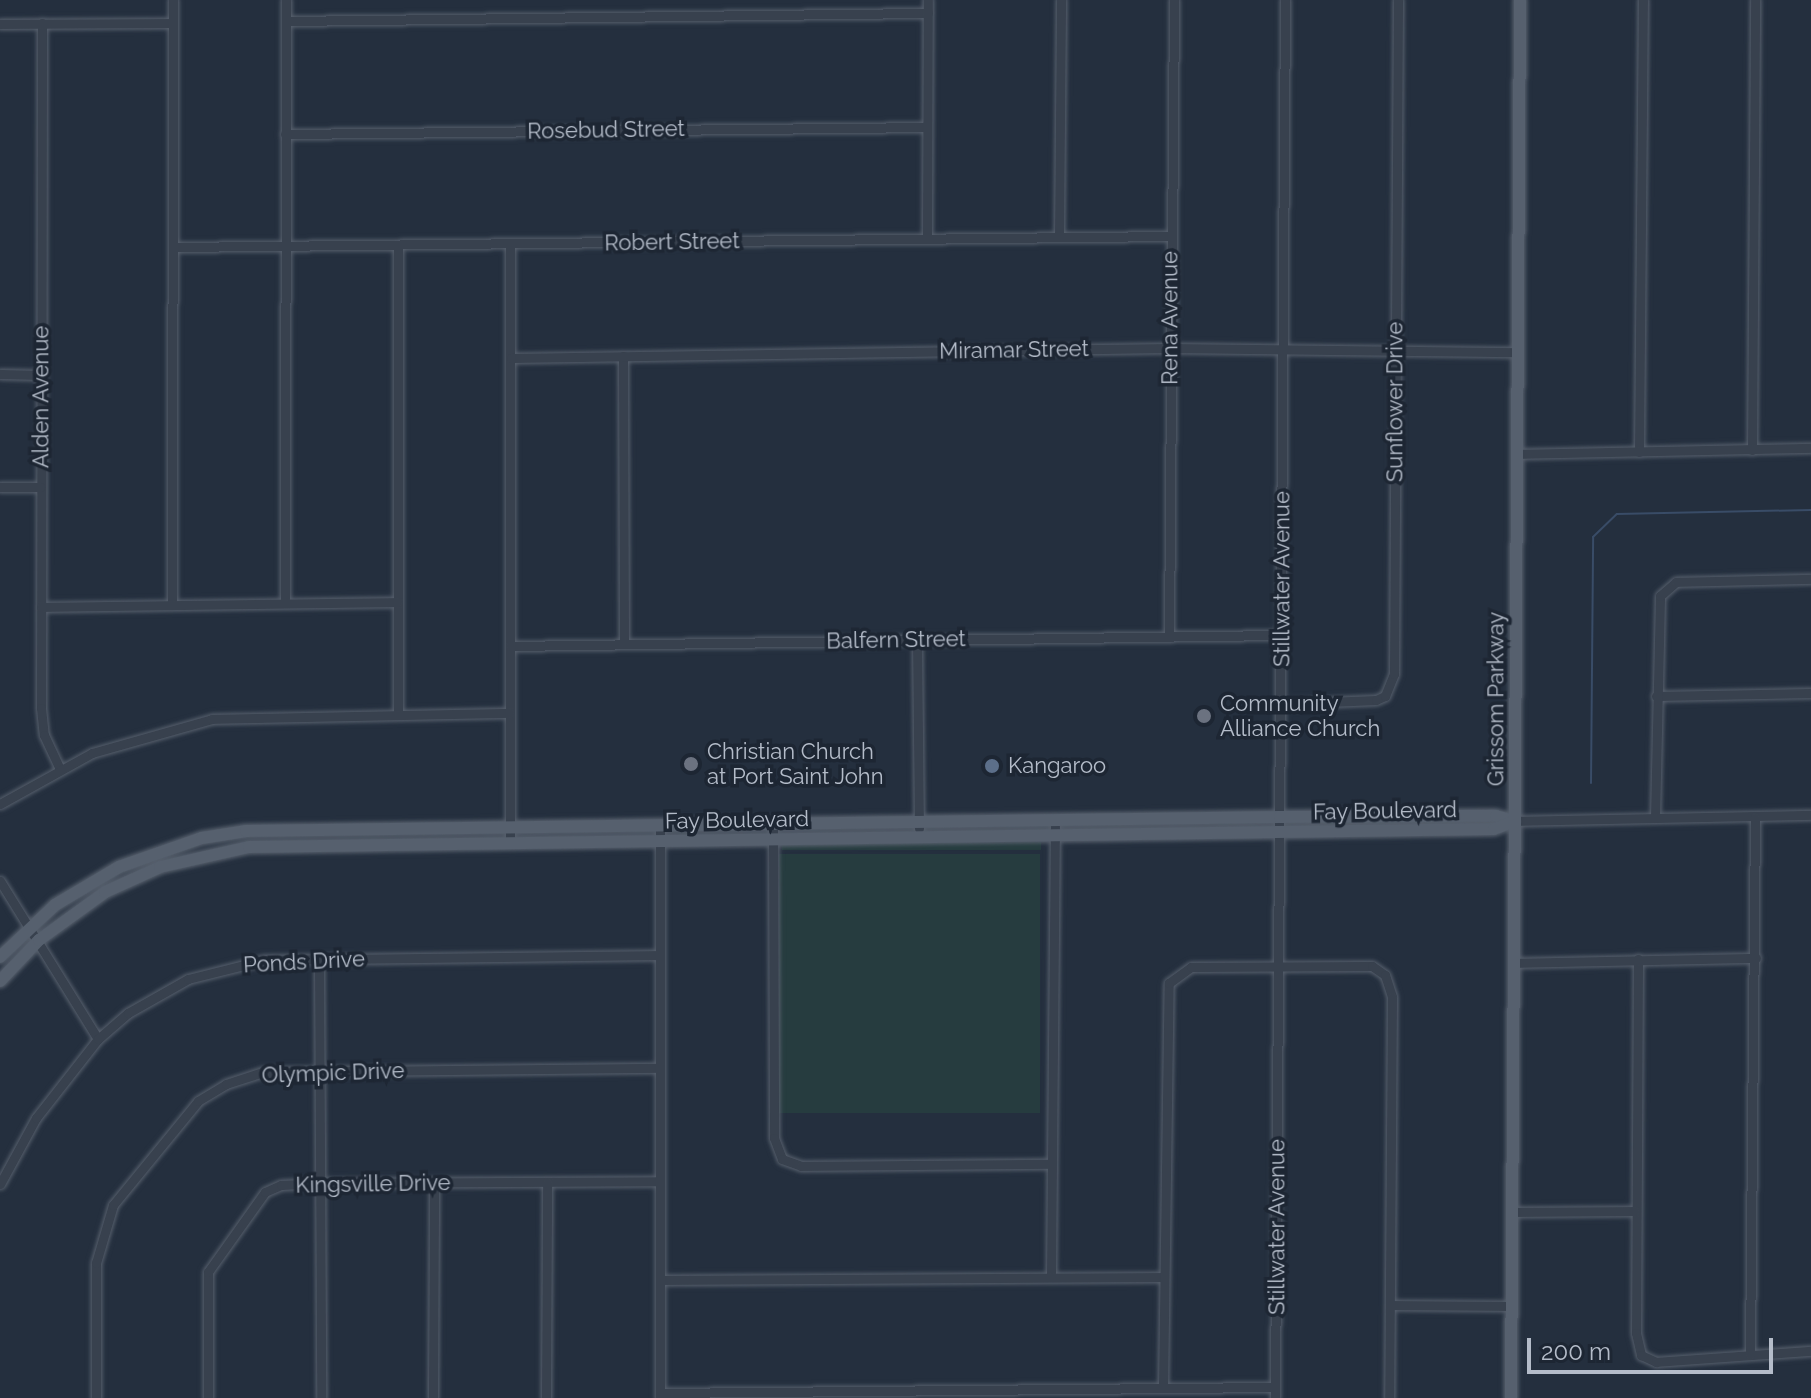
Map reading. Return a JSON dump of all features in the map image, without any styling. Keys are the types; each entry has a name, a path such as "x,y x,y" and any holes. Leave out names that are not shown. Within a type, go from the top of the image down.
{"main road":[{"name":"Grissom Parkway","path":"1511,1398 1520,0"},
{"name":"Fay Boulevard","path":"0,957 29,927 81,888 160,850 246,831 1280,817 1496,816 1515,821"},
{"name":"Fay Boulevard","path":"0,981 39,940 105,892 160,867 234,849 316,845 1494,829 1515,821"}],"street":[{"path":"172,603 173,0"},
{"path":"285,602 286,0"},
{"path":"927,239 928,0"},
{"path":"1059,236 1061,0"},
{"name":"Rena Avenue","path":"1169,637 1174,0"},
{"name":"Stillwater Avenue","path":"1275,1398 1285,0"},
{"name":"Sunflower Drive","path":"1281,704 1367,702 1385,696 1392,685 1398,0"},
{"path":"1639,452 1643,0"},
{"path":"1752,450 1755,0"},
{"path":"287,21 928,13"},
{"name":"Alden Avenue","path":"42,23 41,708 44,735 59,767"},
{"path":"0,24 173,23"},
{"name":"Rosebud Street","path":"285,134 927,127"},
{"name":"Robert Street","path":"173,247 1171,236"},
{"path":"510,244 510,842"},
{"path":"398,245 398,714"},
{"name":"Miramar Street","path":"511,358 1170,348 1518,352"},
{"path":"623,356 624,643"},
{"path":"0,374 41,375"},
{"path":"1517,454 1811,448"},
{"path":"0,487 40,487"},
{"path":"1655,818 1656,618 1660,596 1676,582 1811,579"},
{"path":"41,607 398,602"},
{"name":"Balfern Street","path":"510,646 1281,635"},
{"path":"917,640 919,837"},
{"path":"1656,696 1811,693"},
{"path":"0,804 59,767 138,737 212,719 510,713"},
{"name":"Fay Boulevard","path":"1515,821 1811,815"},
{"path":"1750,1355 1755,817"},
{"path":"1051,1277 1055,820"},
{"path":"773,823 774,1138 782,1159 801,1166 1051,1164"},
{"path":"660,824 660,1395 1275,1387"},
{"path":"316,829 316,845"},
{"path":"0,881 98,1039"},
{"name":"Ponds Drive","path":"0,1184 36,1118 98,1039 137,1007 188,979 228,966 319,960 659,955"},
{"path":"1514,963 1756,958"},
{"path":"1638,959 1635,1211 1636,1333 1641,1355 1656,1362 1811,1351"},
{"path":"319,960 321,1398"},
{"path":"1163,1388 1169,983 1191,967 1372,966 1390,984 1389,1398"},
{"name":"Olympic Drive","path":"96,1398 96,1263 113,1205 198,1101 226,1084 264,1072 660,1068"},
{"name":"Kingsville Drive","path":"208,1398 212,1261 265,1192 281,1185 321,1183 659,1181"},
{"path":"546,1398 547,1182"},
{"path":"433,1398 434,1183"},
{"path":"1513,1212 1635,1211"},
{"path":"661,1280 1163,1277"},
{"path":"1390,1305 1511,1306"}],"green space":[{"path":"1041,842 1041,850 782,850 782,844"},
{"path":"779,854 1040,854 1040,1113 779,1113"}],"waterway":[{"path":"1591,783 1593,537 1617,514 1811,510"}],"place":[{"name":"Community Alliance Church","path":"1204,716"},
{"name":"Christian Church at Port Saint John","path":"691,764"},
{"name":"Kangaroo","path":"992,766"}]}
